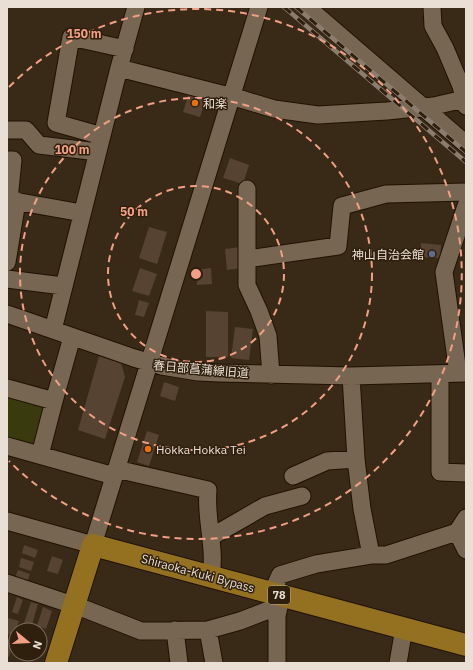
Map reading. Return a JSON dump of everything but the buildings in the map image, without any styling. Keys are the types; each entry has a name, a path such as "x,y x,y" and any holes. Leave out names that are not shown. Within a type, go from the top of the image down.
{"main road":[{"name":"Shiraoka-Kuki Bypass","path":"93,545 210,576 278,598 404,628 466,645"},
{"path":"56,663 93,545"}],"street":[{"path":"52,330 136,7"},
{"path":"7,314 149,362 259,7"},
{"path":"307,7 466,144"},
{"path":"119,68 274,109 318,115 387,111 424,107 464,94 445,48 433,26 432,7"},
{"path":"100,144 56,124 71,38 125,49"},
{"path":"7,130 26,130 39,145 100,144"},
{"path":"7,160 13,160 9,200 82,213"},
{"path":"247,189 247,285 268,336 271,375"},
{"path":"247,259 338,246 342,206 386,194 466,192"},
{"path":"7,262 17,201"},
{"path":"462,374 444,272 463,222 466,206"},
{"path":"7,279 63,286"},
{"path":"40,455 72,337"},
{"name":"春日部菖蒲線旧道","path":"93,545 149,362 198,372 271,375 351,376 462,374"},
{"path":"440,374 440,472 466,473"},
{"path":"351,376 356,459 362,509 370,555"},
{"path":"7,388 54,401"},
{"path":"7,446 115,472 208,490 206,504 213,563 210,576"},
{"path":"293,476 327,462 356,459"},
{"path":"210,535 218,533 265,506 302,496"},
{"path":"7,521 93,545"},
{"path":"278,663 278,598 280,575 316,564 370,555 386,555 462,525 466,550"},
{"path":"7,583 85,609 140,631 208,630 240,621 278,598"},
{"path":"398,663 404,628"},
{"path":"175,630 179,663"},
{"path":"208,630 214,663"}],"shaded area":[{"path":"7,392 47,403 34,449 7,442"}],"railway":[{"path":"284,7 466,162"},
{"path":"296,7 466,152"}],"place":[{"name":"和楽","path":"195,103"},
{"name":"神山自治会館","path":"432,254"},
{"name":"Hokka Hokka Tei","path":"148,449"}]}
